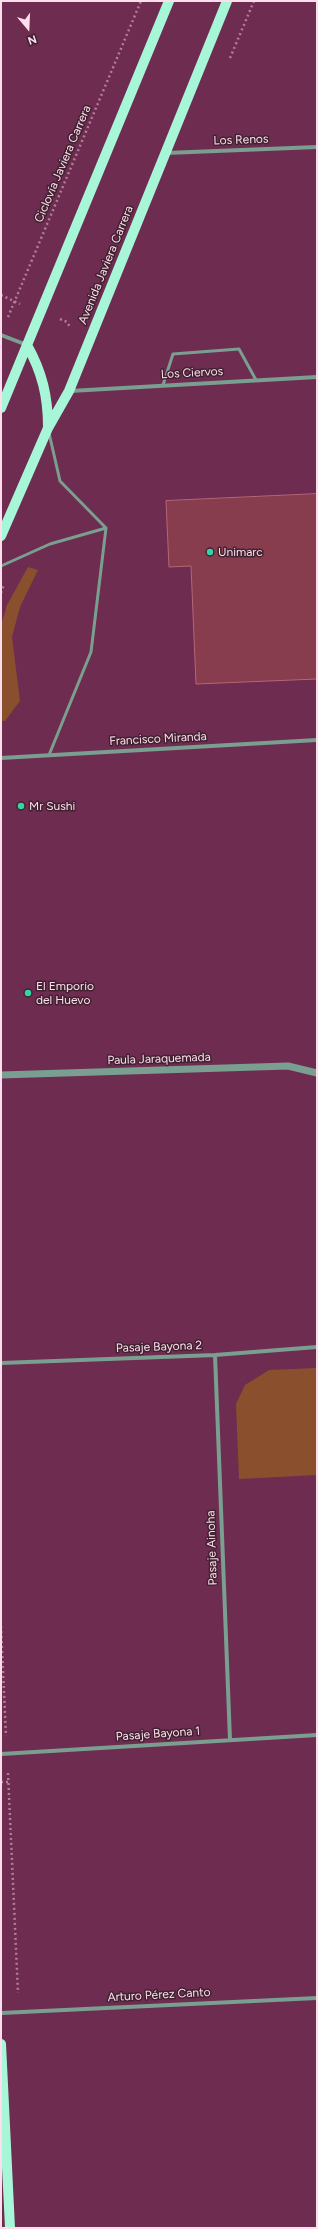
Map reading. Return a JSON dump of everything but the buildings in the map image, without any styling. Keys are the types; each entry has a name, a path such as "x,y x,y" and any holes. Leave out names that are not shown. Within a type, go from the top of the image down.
{"main road":[{"path":"1,408 169,1"},
{"name":"Avenida Javiera Carrera","path":"1,536 48,428 69,391 227,1"},
{"path":"27,345 44,382 48,405 48,428"},
{"path":"1,2044 10,2228"}],"street":[{"name":"Los Renos","path":"165,153 317,147"},
{"path":"1,335 27,345"},
{"name":"Los Ciervos","path":"69,391 317,377"},
{"name":"Francisco Miranda","path":"1,758 317,740"},
{"name":"Paula Jaraquemada","path":"1,1075 281,1066 317,1073"},
{"name":"Pasaje Bayona 2","path":"1,1363 215,1355 317,1347"},
{"name":"Pasaje Ainoha","path":"215,1355 230,1740"},
{"name":"Pasaje Bayona 1","path":"1,1754 317,1735"},
{"name":"Arturo Pérez Canto","path":"1,2013 317,1998"}],"lane":[{"path":"162,385 173,354 239,349 256,380"},
{"path":"48,428 60,481 106,528"},
{"path":"1,566 50,544 106,528"},
{"path":"49,755 90,652 106,528"}],"path":[{"name":"Ciclovía Javiera Carrera","path":"6,321 141,1"},
{"path":"1,1626 19,2012"},
{"path":"1,1782 8,1782"}],"shaded area":[{"path":"28,567 38,570 20,607 12,637 20,701 5,721 1,721 1,625 7,605"},
{"path":"317,1368 317,1475 239,1479 236,1404 245,1385 269,1370"}],"place":[{"name":"Unimarc","path":"210,552"},
{"name":"Mr Sushi","path":"21,806"},
{"name":"El Emporio del Huevo","path":"28,993"}]}
